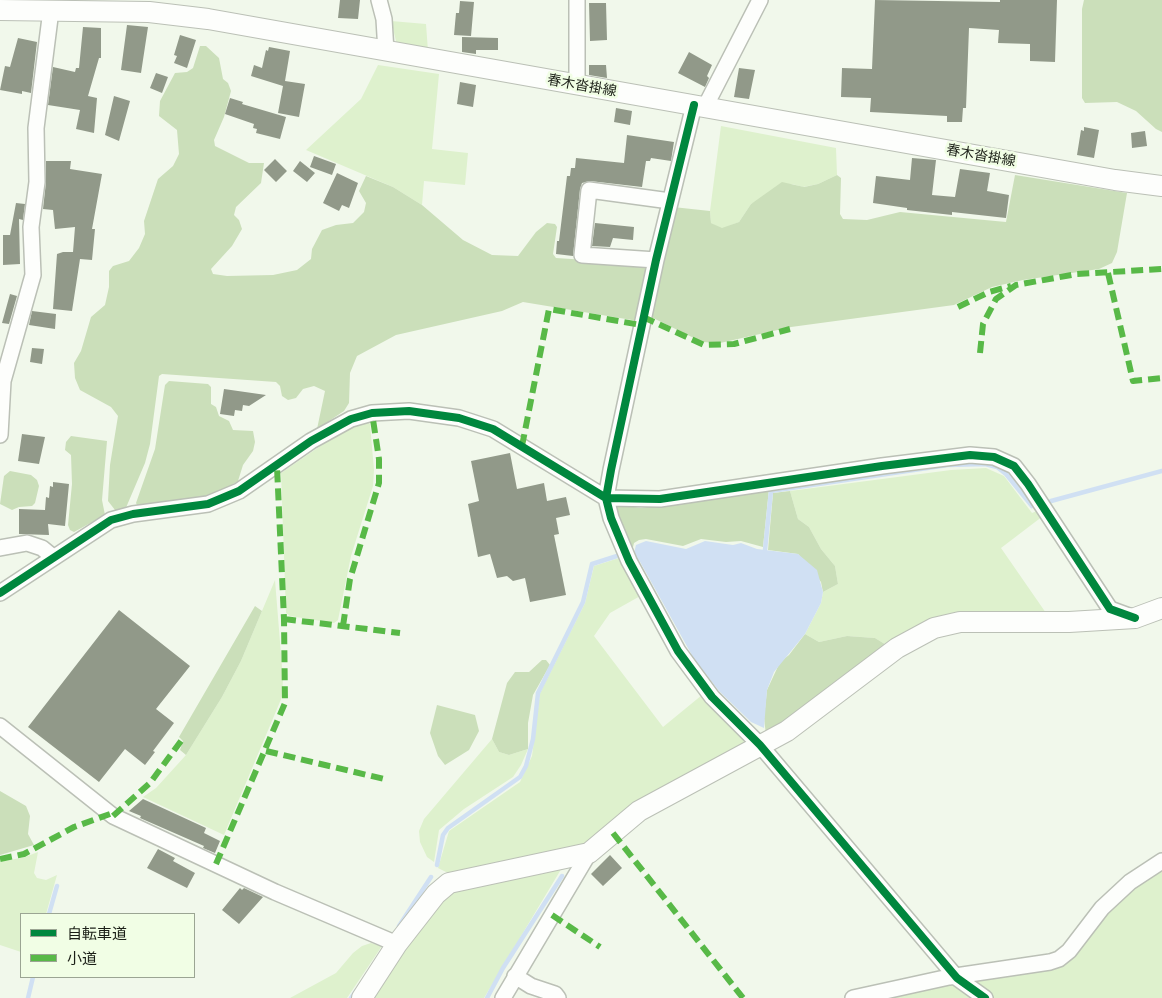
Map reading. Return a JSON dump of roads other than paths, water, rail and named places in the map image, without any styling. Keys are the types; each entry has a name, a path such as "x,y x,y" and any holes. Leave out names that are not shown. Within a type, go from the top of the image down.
{"main road":[{"name":"春木沓掛線","path":"0,10 149,12 196,18 1115,180 1162,186"},
{"path":"362,998 397,944 436,894 450,883 589,853 638,811 787,730 897,648 934,628 960,622 1069,622 1135,618 1162,608"}],"street":[{"path":"379,0 384,19 386,52"},
{"path":"577,0 577,85"},
{"path":"760,0 700,106 670,201 606,498 611,518 629,561 678,651 712,697 760,745 957,978 985,998"},
{"path":"0,435 3,381 33,276 31,227 37,182 36,128 52,10"},
{"path":"656,260 582,255 588,190 670,201"},
{"path":"0,593 111,520 133,514 208,504 239,491 311,441 351,419 372,413 409,411 459,418 493,429 606,498 660,499 882,466 970,455 994,457 1014,466 1028,484 1110,609 1135,618"},
{"path":"0,548 27,544 42,548 53,557"},
{"path":"0,726 113,816 275,892 397,944"},
{"path":"503,998 589,853"},
{"path":"853,998 949,977 957,978 1058,959 1069,951 1102,908 1130,882 1162,861"},
{"path":"515,976 531,986 556,994 558,998"}],"water":[{"path":"646,541 686,549 705,541 733,545 741,543 757,549 798,554 817,570 823,592 821,603 805,634 774,672 767,690 764,728 751,722 719,691 694,659 639,560 636,559 634,553 636,545"}],"waterway":[{"path":"765,550 771,491 948,465 985,464 997,467 1006,474 1032,506"},
{"path":"1051,501 1162,471"},
{"path":"437,865 443,835 448,828 520,777 526,766 533,739 538,693 583,602 592,564 617,556"},
{"path":"487,998 503,968 562,876"},
{"path":"399,926 431,877"},
{"path":"49,913 57,886"},
{"path":"28,998 33,978"},
{"path":"351,998 356,991"}]}
